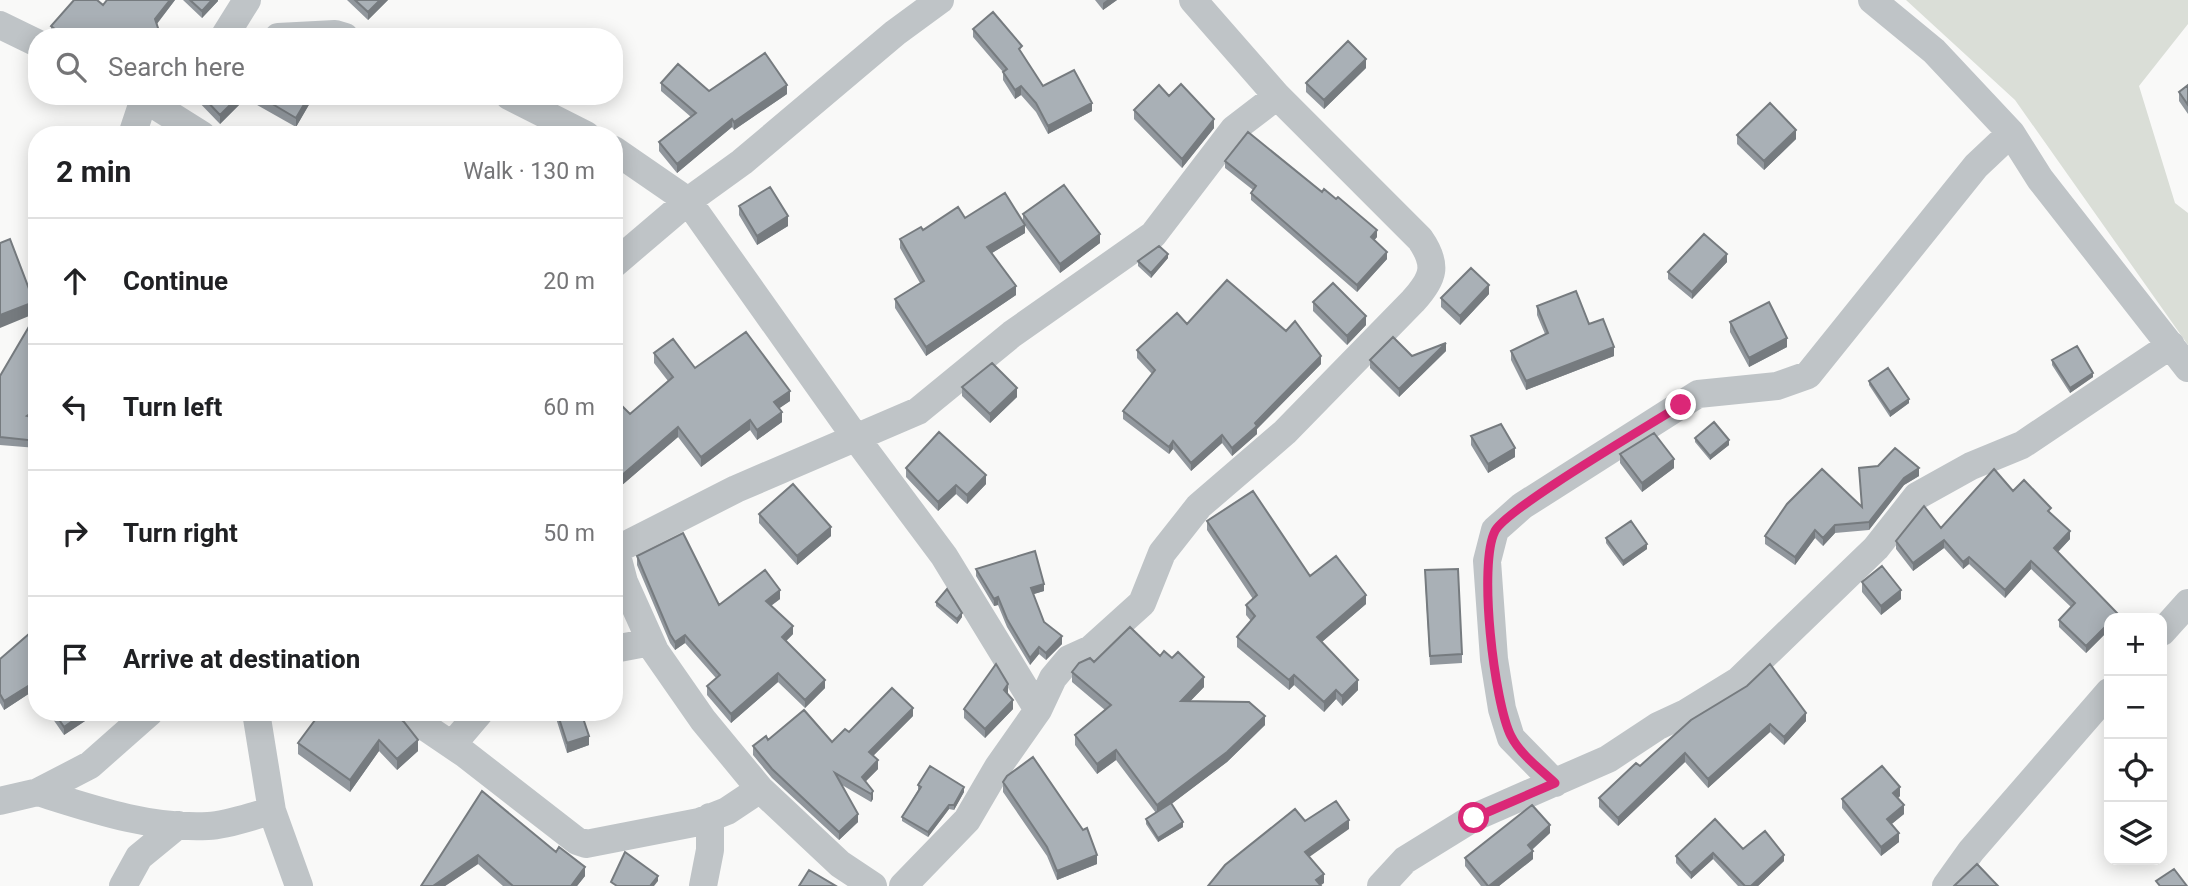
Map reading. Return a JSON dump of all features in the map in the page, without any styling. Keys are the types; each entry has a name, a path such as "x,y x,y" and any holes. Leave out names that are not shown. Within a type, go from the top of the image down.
{"street":[{"path":"230,28 247,0"},
{"path":"623,256 688,201 743,162 895,33 940,0"},
{"path":"903,886 967,820 998,767 1038,710 1054,678 1069,660 1091,649 1142,603 1162,553 1199,506 1285,432 1425,288 1432,271 1430,254 1420,239 1277,96 1193,0"},
{"path":"1872,0 1934,51 2011,133 2071,220 2188,368"},
{"path":"0,25 28,39"},
{"path":"623,543 736,489 918,411 1012,334 1153,235 1234,129 1277,96"},
{"path":"135,126 141,105"},
{"path":"155,105 188,126"},
{"path":"527,105 568,126"},
{"path":"1555,783 1511,737 1502,709 1494,659 1487,561 1495,530 1522,506 1698,394 1777,386 1808,375 1976,166 2011,133"},
{"path":"623,156 688,201 856,438 944,556 1038,710"},
{"path":"1381,886 1405,860 1474,818 1608,760 1658,726 1686,713 1738,681 1876,548 1917,496 1971,466 2022,445 2171,345"},
{"path":"2167,626 2188,603"},
{"path":"623,606 703,720 760,789 839,864 873,886"},
{"path":"623,647 651,642"},
{"path":"1946,886 1978,842 2104,698"},
{"path":"0,802 38,792 90,765 140,721"},
{"path":"257,721 272,811 299,886"},
{"path":"416,721 452,745 577,841 586,844 710,817 727,811 760,789"},
{"path":"452,745 472,721"},
{"path":"38,792 88,808 178,825 210,826 272,811"},
{"path":"703,886 710,850 710,817"},
{"path":"123,886 139,857 178,825"}],"shaded area":[{"path":"1906,0 2188,0 2188,24 2139,86 2175,203 2188,213 2188,345 2015,100"}],"building":[{"path":"74,0 97,0 103,5 107,0 170,0 155,19 158,28 51,26"},
{"path":"190,0 212,0 202,11"},
{"path":"355,0 380,0 368,12"},
{"path":"993,12 1022,46 1019,49 1043,86 1074,70 1092,103 1048,126 1036,103 1021,86 1015,90 1003,72 1007,69 973,29"},
{"path":"1348,41 1366,59 1324,100 1306,83"},
{"path":"765,53 787,85 734,122 732,119 677,164 659,142 696,113 661,83 678,64 709,91"},
{"path":"1181,84 1214,119 1182,159 1134,110 1159,85 1169,96"},
{"path":"2188,85 2188,105 2179,92"},
{"path":"1770,103 1796,130 1764,161 1737,135"},
{"path":"211,105 230,105 220,115"},
{"path":"274,105 304,105 296,118"},
{"path":"1248,132 1322,192 1324,189 1336,199 1338,197 1377,230 1371,237 1387,252 1357,285 1251,193 1256,186 1225,161"},
{"path":"1064,185 1100,234 1060,264 1023,214"},
{"path":"770,187 788,216 757,236 739,206"},
{"path":"1005,193 1025,225 987,247 1016,286 926,347 895,299 924,281 900,239 921,227 923,230 958,207 965,218"},
{"path":"1704,234 1727,254 1692,292 1668,272"},
{"path":"10,239 28,286 28,304 0,315 0,243"},
{"path":"1159,246 1168,254 1151,273 1138,261"},
{"path":"1471,268 1489,285 1460,316 1441,298"},
{"path":"1227,280 1286,331 1295,321 1321,356 1255,423 1257,426 1232,448 1222,435 1191,463 1173,441 1169,447 1123,411 1155,370 1137,350 1177,313 1187,324"},
{"path":"1333,283 1366,316 1347,336 1313,302"},
{"path":"1576,291 1589,324 1603,319 1614,347 1526,381 1511,351 1548,333 1537,306"},
{"path":"1769,302 1787,338 1749,358 1730,322"},
{"path":"28,328 28,440 0,437 0,376"},
{"path":"746,332 790,391 774,402 782,412 757,430 750,420 701,457 678,427 623,474 623,407 630,414 673,377 654,353 673,339 695,368"},
{"path":"1393,337 1412,356 1446,343 1399,389 1370,360"},
{"path":"2077,346 2093,373 2070,388 2052,360"},
{"path":"992,363 1017,388 990,414 962,387"},
{"path":"1888,368 1909,399 1890,412 1869,381"},
{"path":"1714,422 1729,440 1710,456 1695,438"},
{"path":"1501,424 1515,448 1488,464 1471,436"},
{"path":"939,432 986,475 967,495 956,485 938,502 906,468"},
{"path":"1654,433 1674,459 1642,483 1620,454"},
{"path":"1895,448 1919,468 1904,478 1869,522 1835,525 1823,538 1815,530 1795,557 1765,536 1787,504 1822,469 1862,507 1859,468 1878,466"},
{"path":"1994,469 2013,491 2024,480 2051,508 2048,511 2070,531 2054,548 2117,613 2104,613 2104,628 2086,646 2059,620 2075,603 2031,561 2005,590 1969,557 1963,562 1944,540 1913,563 1896,541 1924,506 1941,528"},
{"path":"793,484 831,527 797,556 759,514"},
{"path":"1253,491 1310,576 1336,556 1366,595 1317,637 1358,680 1342,696 1336,690 1324,702 1294,675 1289,680 1237,637 1255,616 1246,605 1257,595 1207,521"},
{"path":"1631,521 1647,544 1623,561 1606,538"},
{"path":"683,533 719,605 765,570 780,590 766,601 793,626 782,637 825,680 805,700 778,673 731,714 707,686 720,675 685,635 675,642 637,556"},
{"path":"1035,551 1044,584 1031,588 1044,622 1062,636 1046,653 1039,647 1030,658 1007,619 998,597 994,599 976,569"},
{"path":"1882,566 1901,590 1881,606 1862,582"},
{"path":"1458,569 1462,654 1430,656 1425,570"},
{"path":"947,589 962,613 957,619 936,602"},
{"path":"1130,627 1160,656 1164,651 1172,658 1178,652 1204,677 1181,701 1249,702 1265,716 1227,752 1157,805 1116,750 1097,764 1075,735 1111,705 1072,672 1079,663 1090,658 1094,662"},
{"path":"28,635 28,686 4,701 0,694 0,659"},
{"path":"996,664 1008,684 1004,690 1013,700 985,729 964,709"},
{"path":"1770,664 1806,713 1784,737 1770,724 1708,779 1685,753 1618,818 1599,798 1636,763 1640,766 1691,720 1747,686"},
{"path":"892,688 913,708 869,752 878,760 862,777 873,791 871,794 835,773 858,814 839,832 772,769 753,746 766,736 768,740 804,710 832,742 845,729 849,732"},
{"path":"60,721 72,721 64,727"},
{"path":"314,721 403,721 418,740 397,759 379,740 350,780 298,743"},
{"path":"560,721 584,721 589,736 567,743"},
{"path":"1033,757 1083,830 1087,828 1097,855 1057,871 1047,847 1003,782"},
{"path":"930,766 964,787 954,805 949,805 928,832 902,817 921,787 918,785"},
{"path":"1882,766 1900,787 1893,793 1904,805 1887,819 1899,833 1881,847 1842,799"},
{"path":"482,791 556,852 559,847 585,867 571,886 513,886 478,855 433,886 421,886"},
{"path":"1336,801 1349,820 1305,852 1324,874 1316,880 1321,886 1208,886 1225,865 1295,809 1305,821"},
{"path":"1171,803 1183,822 1158,838 1146,819"},
{"path":"1532,805 1550,825 1528,845 1533,851 1488,886 1465,858"},
{"path":"1715,819 1743,849 1765,831 1784,855 1751,886 1745,886 1713,853 1691,873 1676,856"},
{"path":"625,852 658,876 650,886 617,886 611,882"},
{"path":"1977,864 1998,886 1954,886"},
{"path":"2174,869 2187,886 2160,886 2156,881"},
{"path":"809,870 836,886 799,886"}],"route":[{"path":"1474,818 1555,783 1530,760 1511,737 1502,709 1494,659 1487,561 1495,530 1522,506 1681,405"}]}
